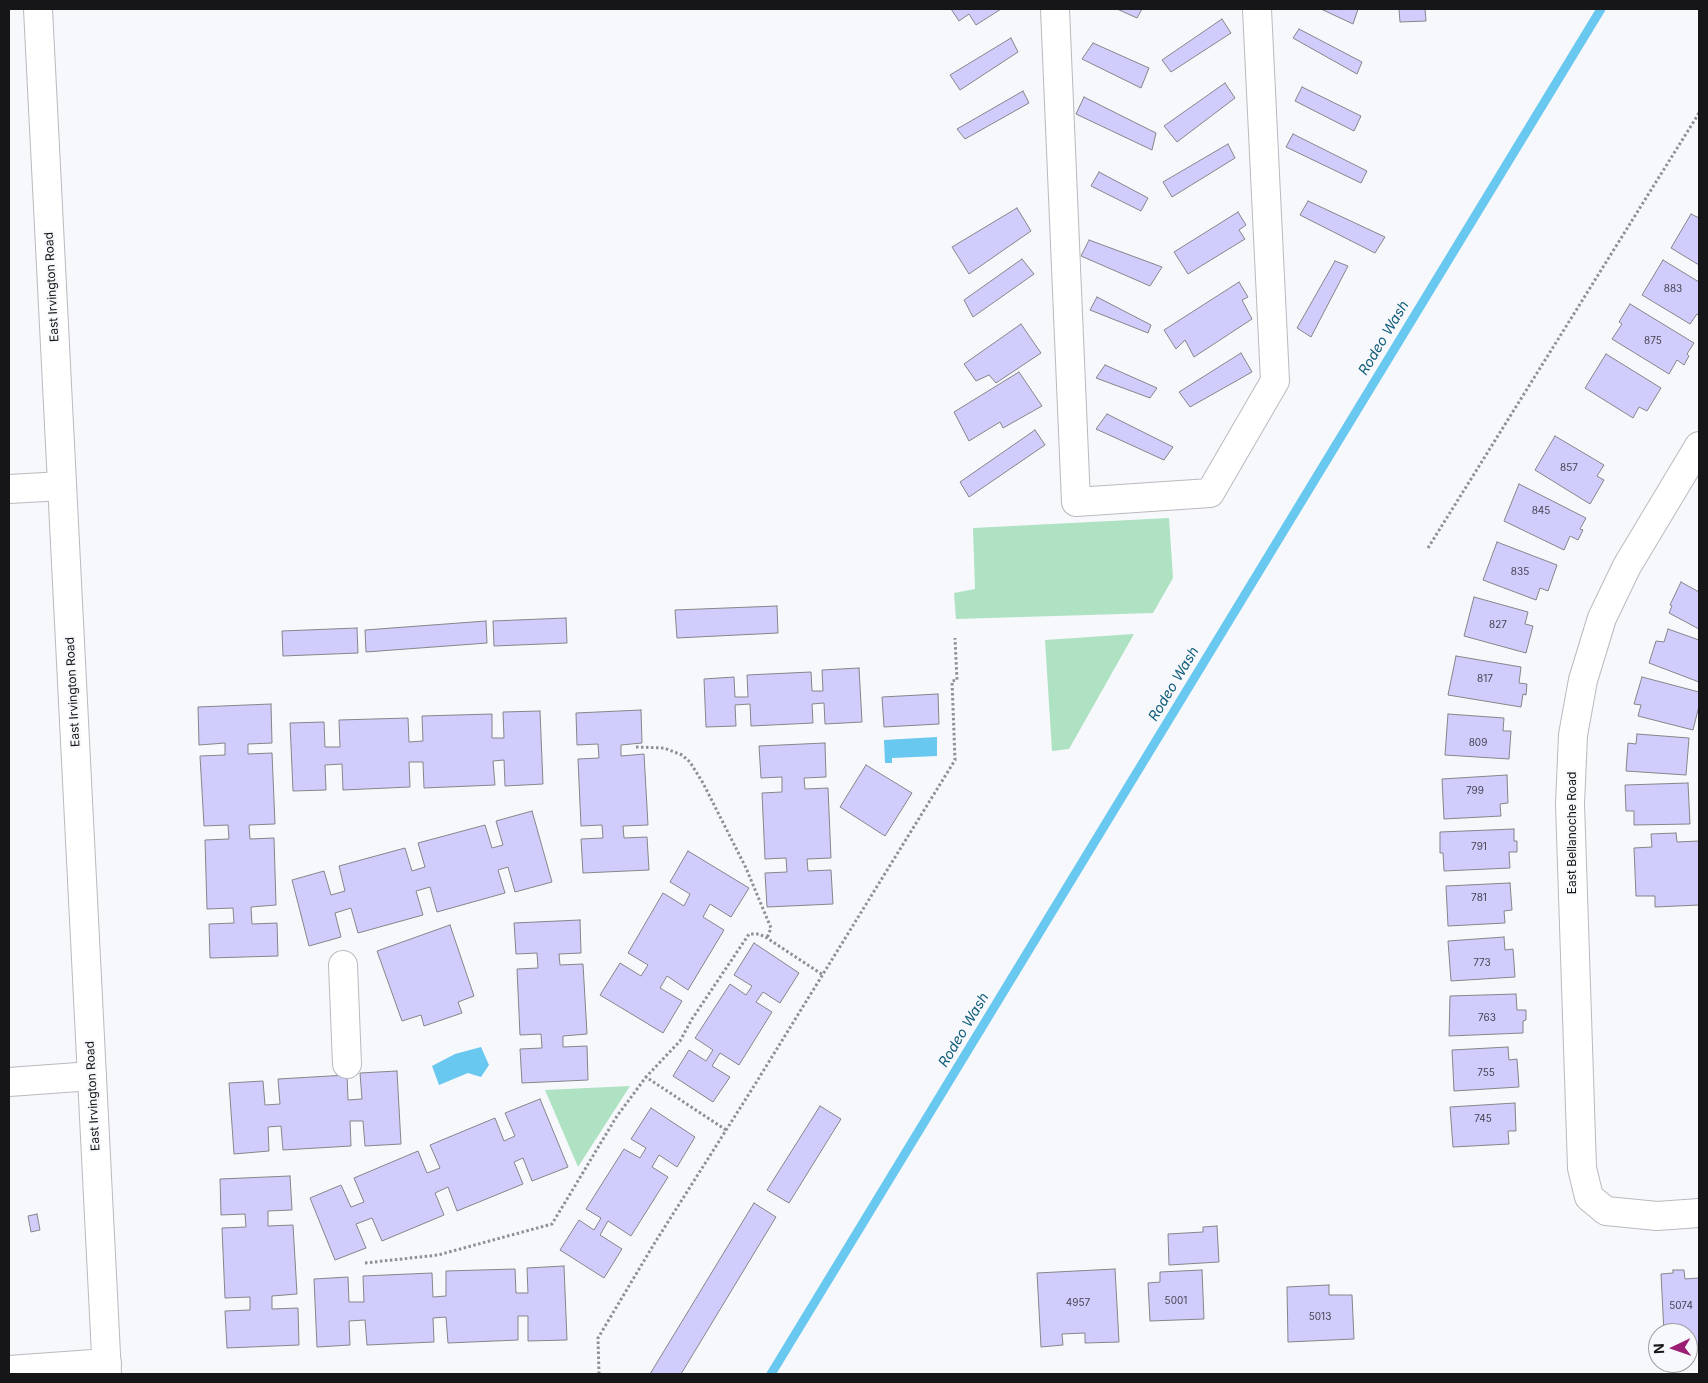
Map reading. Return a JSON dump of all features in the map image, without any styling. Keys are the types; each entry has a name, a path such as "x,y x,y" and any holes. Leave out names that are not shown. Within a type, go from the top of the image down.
{"main road":[{"name":"East Irvington Road","path":"38,9 107,1369"},
{"path":"1055,9 1076,502 1210,492 1275,381 1257,9"},
{"name":"East Bellanoche Road","path":"1699,446 1627,566 1602,618 1583,680 1573,735 1570,804 1582,1168 1589,1197 1606,1211 1657,1216 1699,1213"},
{"path":"9,489 62,486"},
{"path":"343,965 347,1064"},
{"path":"9,1082 92,1076"},
{"path":"9,1370 107,1369"}],"path":[{"path":"1428,548 1699,113"},
{"path":"599,1374 598,1338 654,1244 955,760 952,681 957,680 955,638"},
{"path":"636,747 664,748 682,755 690,762 703,783 746,868 771,928 767,938"},
{"path":"365,1263 438,1255 552,1224 617,1116 646,1077 680,1040 749,934 759,934 767,938 823,975"},
{"path":"646,1077 726,1130"}],"green space":[{"path":"1169,518 1173,578 1153,613 956,619 954,593 975,589 973,528"},
{"path":"1134,634 1069,749 1052,751 1045,640"},
{"path":"630,1086 578,1167 545,1090"}],"water":[{"path":"937,737 937,756 892,758 892,763 885,763 884,740"},
{"path":"481,1047 489,1065 481,1077 468,1073 439,1085 432,1066 455,1054"}],"building":[{"path":"951,9 1001,9 976,25 969,14 959,21"},
{"path":"1117,9 1142,9 1137,18"},
{"path":"1321,9 1358,9 1353,24"},
{"path":"1399,9 1425,9 1426,21 1400,22"},
{"path":"1222,19 1231,33 1171,72 1162,60"},
{"path":"1299,29 1362,62 1357,74 1293,38"},
{"path":"1011,38 1018,52 960,90 950,75"},
{"path":"1093,43 1149,68 1141,88 1082,59"},
{"path":"1225,83 1235,98 1177,142 1164,126"},
{"path":"1302,87 1361,116 1354,131 1295,101"},
{"path":"1023,91 1029,103 965,139 957,129"},
{"path":"1084,97 1156,133 1152,150 1076,114"},
{"path":"1293,134 1367,171 1361,183 1286,147"},
{"path":"1228,144 1235,158 1172,197 1163,182"},
{"path":"1099,172 1148,198 1141,211 1091,186"},
{"path":"1308,201 1385,237 1375,253 1300,215"},
{"path":"1017,208 1031,231 969,274 952,247"},
{"path":"1238,212 1246,225 1239,230 1245,239 1188,274 1174,252"},
{"path":"1691,214 1699,218 1699,265 1671,248"},
{"path":"1089,240 1162,267 1150,286 1081,256"},
{"path":"1022,259 1034,274 973,317 964,300"},
{"path":"1663,260 1699,282 1699,315 1697,314 1690,324 1642,295"},
{"path":"1335,261 1348,266 1311,337 1297,328"},
{"path":"1239,282 1248,297 1242,300 1252,319 1194,357 1185,340 1176,349 1164,330"},
{"path":"1097,297 1151,325 1148,333 1090,310"},
{"path":"1630,304 1694,343 1687,354 1689,356 1684,365 1677,360 1669,374 1612,339 1622,324 1619,322"},
{"path":"1021,324 1041,353 996,383 989,375 976,381 964,364"},
{"path":"1241,353 1252,372 1190,407 1179,392"},
{"path":"1606,354 1661,388 1647,411 1639,407 1633,418 1585,388"},
{"path":"1105,365 1157,388 1150,398 1096,378"},
{"path":"1019,372 1042,406 1003,428 1000,422 969,441 954,412"},
{"path":"1107,414 1173,447 1164,460 1096,429"},
{"path":"1035,430 1045,445 969,497 960,482"},
{"path":"1555,436 1604,465 1597,476 1604,480 1590,504 1535,470"},
{"path":"1519,484 1586,518 1580,529 1583,530 1578,540 1570,536 1564,550 1504,521"},
{"path":"1497,542 1557,565 1548,591 1540,588 1536,600 1483,580"},
{"path":"1681,582 1699,592 1699,629 1669,613 1672,606 1670,605"},
{"path":"1474,597 1528,612 1525,624 1533,626 1526,653 1464,636"},
{"path":"777,606 778,633 677,638 675,610"},
{"path":"566,618 567,643 494,646 493,621"},
{"path":"486,621 487,643 366,652 365,630"},
{"path":"357,628 358,653 283,656 282,631"},
{"path":"1668,629 1699,640 1699,682 1649,663 1656,641 1664,642"},
{"path":"1456,656 1521,667 1519,683 1527,684 1526,695 1523,694 1521,707 1448,695"},
{"path":"859,668 862,722 825,724 824,703 812,704 813,723 751,726 750,704 735,705 736,726 706,727 704,679 734,677 735,697 748,697 747,675 811,672 812,691 823,691 822,670"},
{"path":"1642,677 1699,692 1699,706 1693,730 1638,716 1641,705 1634,704"},
{"path":"938,694 939,724 884,727 882,697"},
{"path":"271,704 272,743 248,744 248,754 272,753 275,824 249,825 250,839 274,838 276,905 251,907 252,924 277,923 278,956 210,958 209,924 234,923 233,908 207,909 205,840 229,839 228,825 204,826 200,756 225,755 225,743 199,745 198,707"},
{"path":"641,710 642,743 621,745 621,756 644,754 648,825 623,826 624,838 647,837 649,870 583,873 581,839 603,838 602,825 581,826 578,759 599,758 598,744 577,745 576,713"},
{"path":"540,711 543,784 505,786 504,760 493,761 495,785 424,788 423,762 409,762 410,787 343,790 342,764 325,765 326,790 293,791 290,723 324,722 325,747 340,747 339,720 408,718 409,742 423,741 422,716 492,714 492,738 504,738 503,712"},
{"path":"1448,714 1504,718 1503,731 1511,731 1509,759 1445,755"},
{"path":"1637,734 1689,738 1686,775 1626,771 1628,743 1636,744"},
{"path":"825,743 826,777 804,778 805,789 828,788 831,858 807,859 808,871 831,870 833,904 767,907 765,873 787,872 786,858 765,859 762,793 782,792 782,777 761,778 759,746"},
{"path":"866,765 912,793 885,836 840,807"},
{"path":"1507,775 1508,803 1500,804 1501,816 1444,819 1442,779"},
{"path":"1688,783 1690,824 1634,825 1634,811 1626,811 1625,785"},
{"path":"532,811 552,882 515,892 508,867 498,870 505,893 437,912 430,887 416,891 423,915 358,933 351,908 335,913 341,937 309,946 292,880 324,871 331,895 345,891 339,866 405,848 412,871 425,867 418,843 485,825 492,848 503,845 496,821"},
{"path":"1514,829 1514,841 1517,841 1517,852 1509,852 1510,868 1444,871 1443,853 1440,853 1440,832"},
{"path":"1676,833 1677,842 1699,841 1699,905 1655,907 1655,896 1636,896 1634,848 1652,847 1651,834"},
{"path":"688,851 749,888 731,917 710,904 703,917 724,930 688,990 667,976 660,988 682,1001 663,1033 600,995 620,963 641,976 648,965 628,953 663,893 684,906 690,894 670,882"},
{"path":"1510,883 1512,910 1504,911 1505,923 1448,926 1446,886"},
{"path":"580,920 581,953 559,954 560,965 583,964 587,1034 563,1036 563,1047 587,1046 588,1080 522,1083 520,1049 542,1048 541,1034 520,1035 517,969 538,968 537,953 516,954 514,923"},
{"path":"450,925 474,996 458,1002 462,1013 424,1026 421,1015 402,1021 377,951"},
{"path":"1504,937 1505,950 1513,949 1515,977 1451,981 1448,941"},
{"path":"754,943 799,973 780,1003 763,992 756,1002 772,1012 739,1065 720,1053 712,1066 730,1077 713,1102 673,1076 689,1050 706,1061 713,1050 695,1038 730,984 746,995 752,986 734,975"},
{"path":"1516,994 1517,1010 1526,1010 1526,1020 1523,1021 1523,1033 1449,1036 1450,996"},
{"path":"1508,1047 1509,1060 1517,1059 1519,1087 1454,1091 1452,1050"},
{"path":"397,1071 401,1144 365,1146 363,1121 350,1121 351,1146 283,1150 281,1126 268,1127 269,1151 234,1154 229,1083 263,1081 265,1105 280,1104 278,1079 347,1075 348,1100 362,1099 360,1073"},
{"path":"540,1099 568,1167 532,1181 523,1158 514,1162 523,1184 457,1211 448,1187 435,1193 444,1215 382,1241 372,1218 356,1224 366,1248 335,1260 310,1198 341,1185 351,1207 364,1202 354,1178 418,1151 427,1173 440,1168 430,1145 495,1118 504,1141 515,1136 505,1113"},
{"path":"1515,1103 1516,1131 1508,1131 1509,1144 1453,1147 1450,1107"},
{"path":"820,1106 841,1119 789,1203 767,1190"},
{"path":"651,1108 695,1137 677,1167 659,1155 652,1167 668,1177 631,1236 608,1221 600,1235 622,1249 604,1278 560,1250 579,1220 594,1230 601,1218 586,1209 624,1149 640,1158 646,1148 631,1139"},
{"path":"290,1176 292,1210 268,1211 268,1226 293,1225 297,1294 272,1296 272,1309 298,1308 299,1345 227,1348 225,1311 250,1310 250,1297 225,1298 222,1228 246,1227 245,1214 221,1215 220,1179"},
{"path":"754,1203 776,1217 681,1374 650,1374"},
{"path":"37,1214 40,1230 31,1232 28,1216"},
{"path":"1217,1226 1219,1262 1169,1265 1168,1234 1203,1232 1203,1227"},
{"path":"564,1266 567,1340 528,1341 528,1316 518,1316 518,1340 448,1343 446,1317 433,1318 434,1342 367,1345 365,1320 349,1321 350,1345 317,1347 314,1279 348,1277 349,1302 364,1302 363,1276 432,1273 433,1297 446,1296 446,1271 515,1269 516,1293 528,1293 527,1268"},
{"path":"1115,1269 1119,1342 1085,1343 1085,1333 1062,1334 1063,1345 1041,1347 1037,1273"},
{"path":"1202,1270 1204,1319 1150,1321 1148,1283 1160,1282 1160,1272"},
{"path":"1673,1270 1684,1270 1685,1279 1699,1278 1699,1344 1698,1323 1663,1323 1661,1274 1673,1273"},
{"path":"1329,1285 1329,1295 1352,1295 1354,1339 1288,1342 1287,1287"}],"waterway":[{"name":"Rodeo Wash","path":"771,1374 1601,9"}]}
